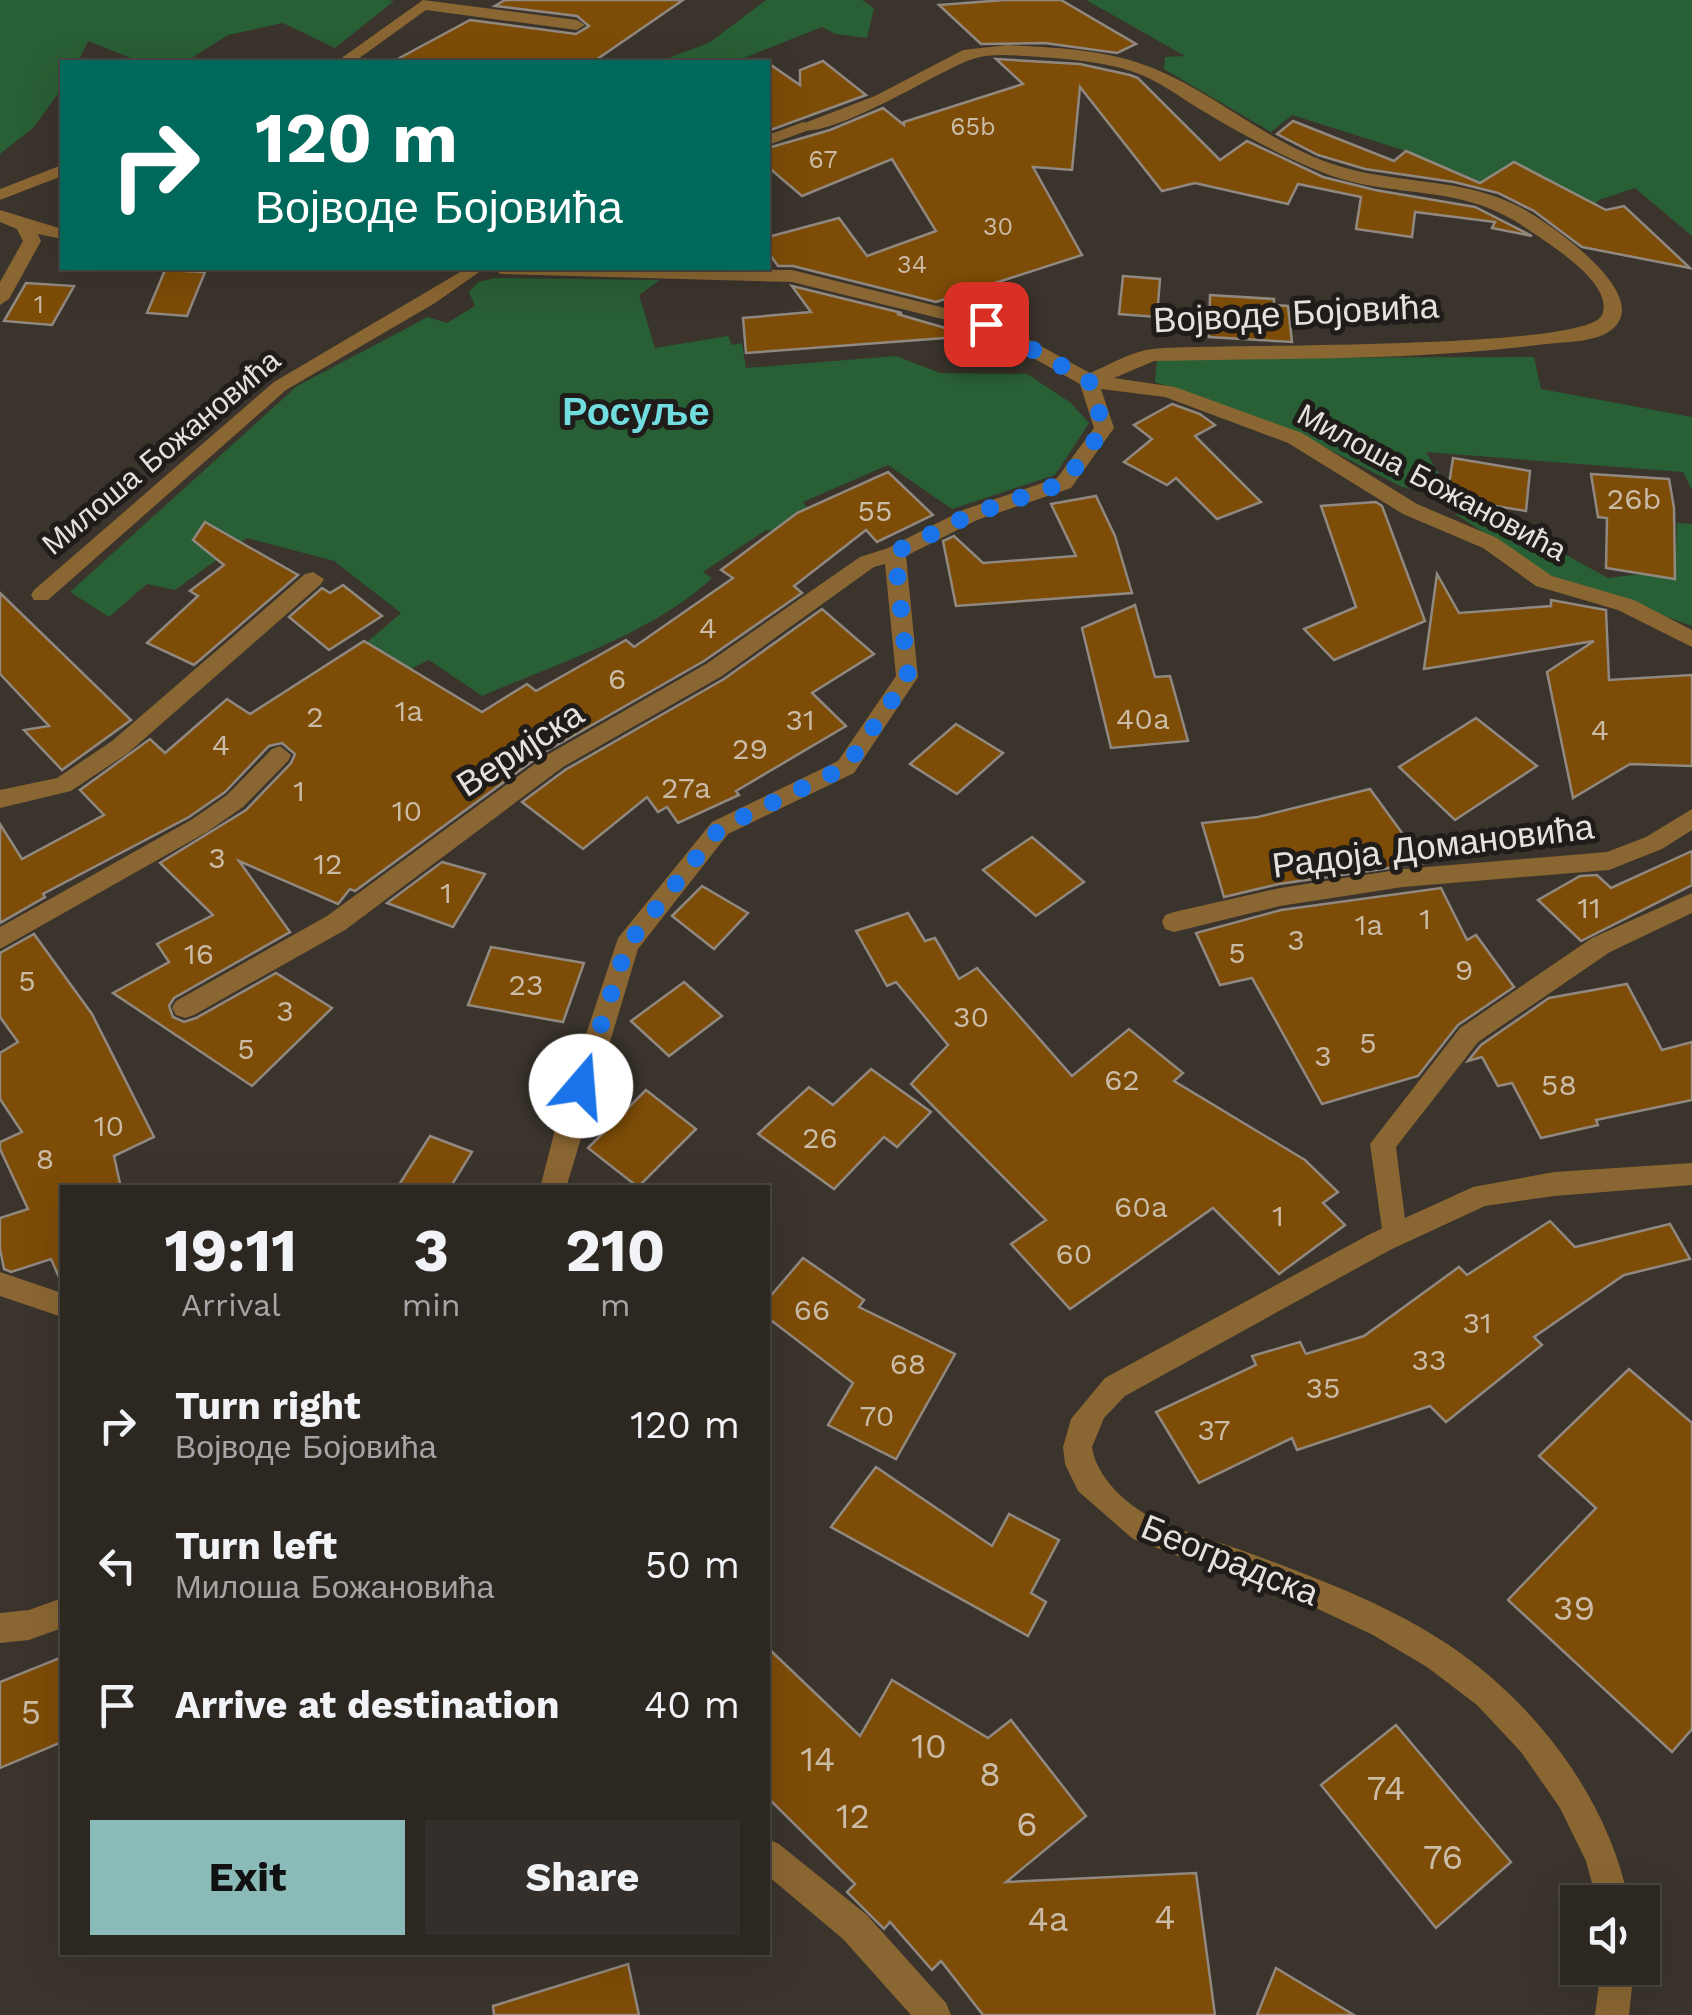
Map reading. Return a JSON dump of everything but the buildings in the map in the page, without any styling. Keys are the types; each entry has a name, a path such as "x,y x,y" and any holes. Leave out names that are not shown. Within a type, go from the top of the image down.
{"street":[{"path":"347,60 422,5 577,25"},
{"name":"Војводе Бојовића","path":"803,127 881,100 951,61 985,51 1078,54 1122,60 1332,170 1446,188 1512,210 1584,261 1604,282 1612,303 1610,316 1600,329 1536,341 1151,355 1089,381"},
{"path":"0,196 60,171"},
{"path":"0,215 24,226 60,234"},
{"path":"0,299 32,240 24,226"},
{"name":"Милоша Божановића","path":"574,270 792,276 986,324 1089,381 1168,390 1295,438 1410,509 1490,542 1544,581 1626,605 1692,639"},
{"path":"554,1185 627,945 720,828 846,767 908,677 895,552 970,515 1064,483 1104,428 1089,381"},
{"name":"Веријска","path":"186,1008 336,923 556,762 714,670 867,562 895,552"},
{"path":"0,799 63,785 120,747 313,579"},
{"path":"0,939 199,826 235,802 280,755"},
{"name":"Радоја Домановића","path":"1174,922 1280,897 1403,878 1609,861 1654,843 1692,818"},
{"path":"1394,1235 1383,1144 1470,1034 1600,945 1692,902"},
{"name":"Београдска","path":"1608,1885 1601,1859 1559,1776 1510,1714 1475,1680 1437,1652 1376,1620 1143,1529 1113,1508 1088,1480 1078,1461 1076,1443 1081,1423 1115,1388 1394,1235 1468,1200 1508,1188 1692,1174"},
{"path":"0,1284 60,1304"},
{"path":"0,1628 29,1625 60,1615"},
{"path":"770,1857 854,1928 934,2015"},
{"path":"1612,2015 1616,1985"}],"lane":[{"path":"770,139 803,127"},
{"name":"Милоша Божановића","path":"41,595 280,386 318,360 406,316 474,270"}],"green space":[{"path":"0,0 394,1 335,48 283,23 228,35 188,60 136,60 88,41 79,60 60,60 60,91 34,127 0,154"},
{"path":"766,0 862,0 874,8 867,38 836,34 822,27 739,60 663,60 709,43"},
{"path":"1086,0 1692,0 1692,236 1635,188 1599,200 1592,209 1514,162 1482,182 1406,151 1292,115 1271,132 1164,69 1165,57 1185,56"},
{"path":"495,278 660,280 639,295 655,348 728,336 732,345 742,343 746,368 896,356 940,373 1027,374 1071,403 1089,423 1055,475 952,509 888,465 803,502 812,516 782,532 766,530 703,572 712,578 662,615 603,646 482,696 429,660 374,687 345,661 401,613 334,561 247,538 175,590 147,584 109,617 70,592 297,386 428,317 447,323 475,306 469,292 478,282"},
{"path":"1534,357 1541,389 1692,417 1692,490 1683,472 1426,452 1453,497 1402,487 1297,433 1155,382 1157,358"},
{"path":"1455,514 1497,517 1608,578 1641,574 1675,579 1677,523 1692,524 1692,626 1550,575"}],"district":[{"name":"Росуље","path":"636,412"}],"route":[{"path":"581,1086 627,945 720,828 846,767 908,677 895,552 970,515 1064,483 1104,428 1089,381 986,324"}]}
